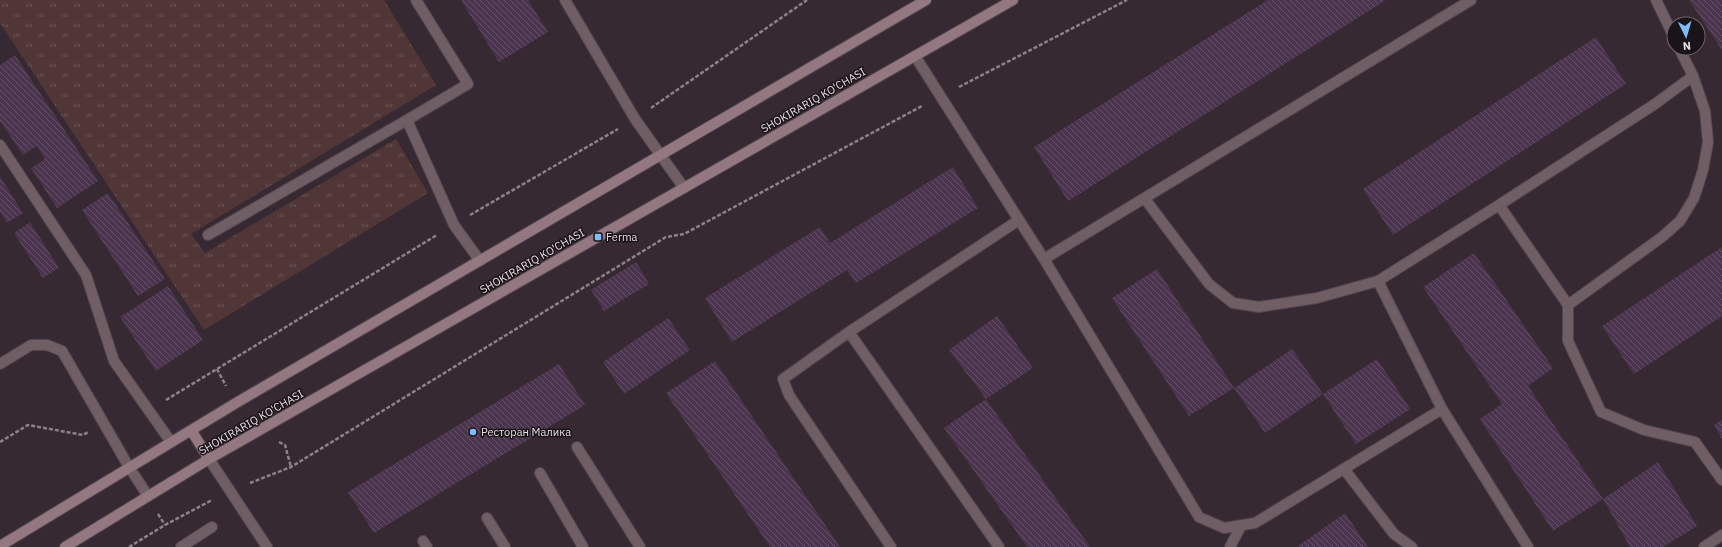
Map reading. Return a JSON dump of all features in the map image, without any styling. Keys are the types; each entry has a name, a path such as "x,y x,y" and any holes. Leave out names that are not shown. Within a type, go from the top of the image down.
{"main road":[{"path":"0,546 170,442 926,0"},
{"name":"SHOKIRARIQ KO'CHASI","path":"65,547 209,459 1013,0"},
{"path":"191,430 209,459"}],"street":[{"path":"208,235 468,84 416,0"},
{"path":"565,0 635,119 684,188"},
{"path":"1044,259 1471,0"},
{"path":"1656,0 1666,21"},
{"path":"915,56 1044,259 1199,517 1224,528 1255,523 1442,409"},
{"path":"1568,305 1662,238 1680,221 1694,198 1703,170 1708,142 1705,111 1693,76 1683,56"},
{"path":"1145,199 1209,284 1233,302 1259,307 1317,298 1378,281 1655,104 1693,76"},
{"path":"407,120 454,225 480,261"},
{"path":"0,145 86,275 114,361 170,442"},
{"path":"1498,205 1568,305 1568,341 1602,412 1644,430 1695,442 1722,480"},
{"path":"891,547 789,395 783,379 849,332 1019,220"},
{"path":"1378,281 1442,409 1528,547"},
{"path":"849,332 999,547"},
{"path":"0,364 31,345 47,345 62,351 129,467 148,496"},
{"path":"577,447 640,547"},
{"path":"209,459 267,547"},
{"path":"1344,469 1394,534 1412,547"},
{"path":"540,473 583,547"},
{"path":"487,518 505,547"},
{"path":"1230,547 1241,526"},
{"path":"181,547 212,527"},
{"path":"1704,547 1722,535"}],"path":[{"path":"147,408 170,398 454,225 635,119 806,0"},
{"path":"129,547 165,525 230,491 291,467 666,237 684,234 940,96 1127,0"},
{"path":"0,442 28,425 83,435 104,424"},
{"path":"256,433 285,445 291,467"}],"green space":[{"path":"0,0 384,0 436,85 191,234 205,253 396,139 428,193 204,330 0,23"}],"building":[{"path":"461,0 528,0 548,32 499,62"},
{"path":"1268,0 1386,0 1068,201 1034,147"},
{"path":"1689,0 1722,0 1722,50 1706,26 1706,16 1700,16"},
{"path":"1596,37 1626,84 1393,235 1363,189"},
{"path":"15,55 98,181 57,208 31,168 45,159 37,146 23,155 0,121 0,65"},
{"path":"953,167 978,208 856,283 847,270 732,342 705,298 820,227 830,243"},
{"path":"0,177 23,213 7,223 0,212"},
{"path":"108,193 165,279 138,296 82,210"},
{"path":"30,222 59,268 43,278 14,233"},
{"path":"1722,247 1722,316 1634,374 1602,326"},
{"path":"1474,253 1553,368 1528,386 1603,499 1553,531 1480,419 1502,404 1423,287"},
{"path":"636,262 649,284 604,311 591,290"},
{"path":"1157,269 1234,388 1189,416 1112,298"},
{"path":"168,286 203,340 156,371 120,317"},
{"path":"997,316 1033,368 986,399 949,350"},
{"path":"668,318 690,350 624,394 603,362"},
{"path":"1292,349 1323,394 1265,433 1234,388"},
{"path":"1377,359 1410,409 1356,444 1323,394"},
{"path":"715,361 840,547 770,547 666,393"},
{"path":"559,364 585,405 374,533 348,492"},
{"path":"986,399 1090,547 1027,547 944,428"},
{"path":"1722,420 1722,439 1714,425"},
{"path":"1658,462 1697,526 1663,547 1630,547 1603,499"},
{"path":"1345,513 1368,547 1298,546"}],"place":[{"name":"Ferma","path":"598,237"},
{"name":"Ресторан Малика","path":"473,432"}]}
